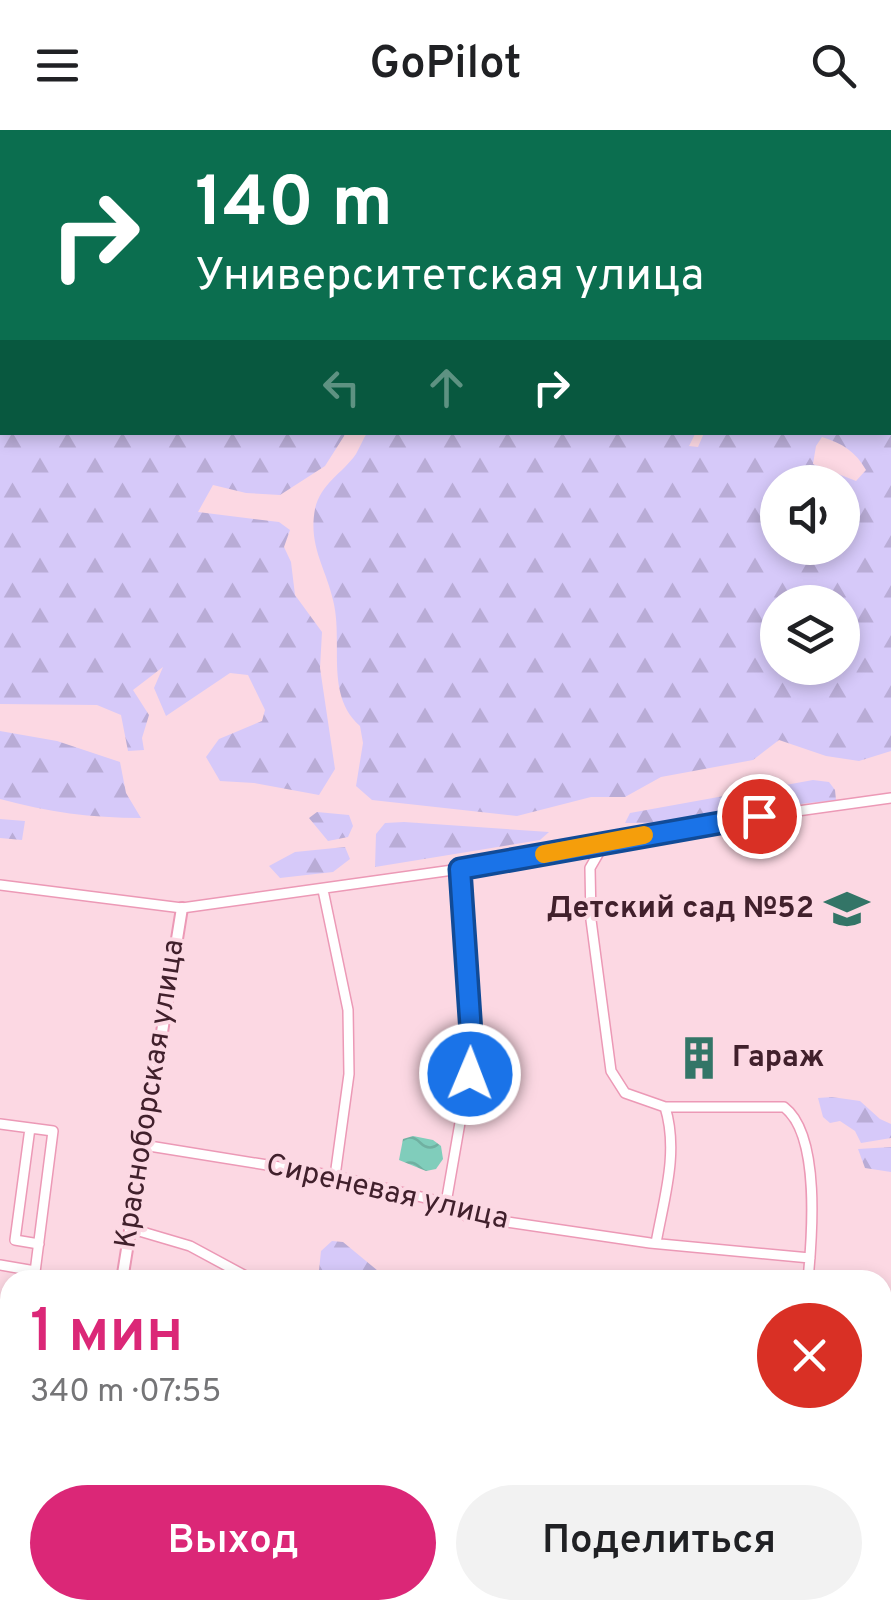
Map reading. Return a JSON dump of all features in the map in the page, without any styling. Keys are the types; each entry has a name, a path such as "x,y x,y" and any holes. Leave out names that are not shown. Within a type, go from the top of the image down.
{"street":[{"path":"0,885 182,908 460,869 605,842 891,798"},
{"path":"605,842 590,868 590,920 611,1071 625,1093 665,1107 789,1110 802,1132 809,1170 809,1270"},
{"path":"446,1203 472,1048 460,869"},
{"path":"322,890 348,1010 349,1074 335,1176"},
{"name":"Красноборская улица","path":"124,1270 182,908"},
{"path":"656,1243 672,1154 672,1130 665,1107"},
{"path":"0,1124 54,1132 36,1270"},
{"path":"30,1128 15,1240 39,1244"},
{"name":"Сиреневая улица","path":"144,1146 335,1176 446,1203 466,1216 656,1243 810,1258"},
{"path":"130,1228 190,1246 233,1270"}],"green space":[{"path":"0,435 345,435 325,466 280,495 246,493 213,485 198,512 279,522 290,530 284,547 291,562 295,595 322,632 320,668 335,769 319,795 220,781 206,757 219,739 262,721 265,710 248,675 230,673 166,716 154,688 163,667 133,690 149,715 142,738 144,750 128,751 121,715 97,705 0,704"},
{"path":"366,435 694,435 689,446 698,447 703,435 891,435 891,751 859,761 826,756 779,740 753,760 661,777 625,797 591,797 517,816 372,800 356,786 363,743 360,726 342,699 336,616 313,522 322,492 356,454"},
{"path":"0,731 57,741 120,762 126,793 141,818 70,813 0,799"},
{"path":"813,780 829,782 836,800 734,808 709,818 681,822 625,823 630,813"},
{"path":"317,812 349,815 353,826 348,837 328,841 309,818"},
{"path":"0,819 25,821 22,840 0,838"},
{"path":"385,823 549,832 540,840 375,867 376,834"},
{"path":"345,847 350,859 333,872 280,878 269,866 295,852"},
{"path":"818,1098 860,1101 891,1124 891,1138 861,1143 855,1131 840,1121 830,1123 823,1117"},
{"path":"891,1147 891,1172 865,1168 858,1149"},
{"path":"332,1241 343,1242 377,1270 319,1270 321,1251"}],"water":[{"path":"413,1136 441,1146 443,1159 436,1169 426,1171 399,1160 403,1139"}],"slow traffic":[{"path":"544,854 644,835"}],"place":[{"name":"Детский сад №52","path":"847,909"},
{"name":"Гараж","path":"699,1058"}],"route":[{"path":"470,1074 472,1048 460,869 759,816"}]}
